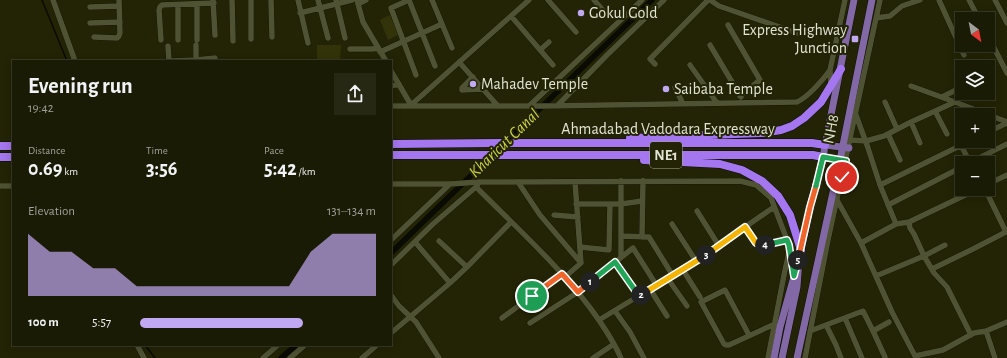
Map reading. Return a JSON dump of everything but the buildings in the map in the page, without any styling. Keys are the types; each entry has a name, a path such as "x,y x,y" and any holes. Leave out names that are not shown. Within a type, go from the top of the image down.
{"highway":[{"path":"584,143 603,139 762,133 781,130 792,126 804,118 821,102 840,69"},
{"name":"Ahmadabad Vadodara Expressway","path":"392,144 584,143 825,145"},
{"path":"0,146 12,146"},
{"name":"Ahmadabad Vadodara Expressway","path":"392,155 823,157"},
{"path":"610,155 636,160 720,164 742,170 762,181 778,196 790,214 801,250"},
{"path":"0,157 12,157"}],"main road":[{"name":"NH8","path":"782,358 797,287 798,260 823,157 852,0"},
{"name":"NH8","path":"797,358 843,160 866,26 872,0"},
{"path":"866,26 874,28"},
{"path":"825,145 845,148"},
{"path":"823,157 843,160"},
{"path":"774,358 780,327 798,260"}],"street":[{"path":"53,0 75,60"},
{"path":"232,0 233,41"},
{"path":"251,0 251,39"},
{"path":"271,0 272,37"},
{"path":"298,0 308,43"},
{"path":"318,0 328,38"},
{"path":"300,13 337,2 352,0"},
{"path":"366,0 358,2 363,22 385,60"},
{"path":"416,75 391,8 402,1 409,0 435,66"},
{"path":"432,0 452,48"},
{"path":"411,105 529,0"},
{"path":"548,0 576,32"},
{"path":"594,0 608,16"},
{"path":"529,106 642,0"},
{"path":"557,106 664,0"},
{"path":"655,64 650,59 709,0 797,33"},
{"path":"831,86 830,70 845,0"},
{"path":"845,148 850,140 880,0"},
{"path":"876,18 890,16 902,6 920,0"},
{"path":"939,0 964,55"},
{"path":"969,0 975,12"},
{"path":"995,0 1007,23"},
{"path":"161,40 160,7 162,5 214,2 215,35"},
{"path":"337,2 345,38"},
{"path":"90,7 119,3 119,36 116,38 94,37"},
{"path":"197,4 196,60 214,58"},
{"path":"178,5 178,40"},
{"path":"511,16 553,65"},
{"path":"90,23 120,22"},
{"path":"350,49 379,50 403,42 442,24"},
{"path":"728,26 760,80 740,96"},
{"path":"540,50 549,42"},
{"path":"710,45 744,103"},
{"path":"168,46 169,60"},
{"path":"995,50 1007,73"},
{"path":"459,62 498,106"},
{"path":"690,65 717,103"},
{"path":"392,106 557,106 797,102 806,96 830,70"},
{"path":"392,72 411,105"},
{"path":"473,77 462,88 462,90 483,89"},
{"path":"392,86 399,84"},
{"path":"911,86 1007,122"},
{"path":"675,87 683,104"},
{"path":"942,97 955,90"},
{"path":"885,102 897,129"},
{"path":"850,140 866,141 888,134 955,102"},
{"path":"935,111 947,134"},
{"path":"856,114 880,185 896,224"},
{"path":"911,122 920,143"},
{"path":"995,128 1007,122"},
{"path":"888,134 900,160"},
{"path":"984,156 1007,144"},
{"path":"880,185 955,148"},
{"path":"805,358 837,200 843,160"},
{"path":"888,205 955,171"},
{"path":"995,181 1007,175"},
{"path":"621,181 621,257"},
{"path":"642,237 643,181"},
{"path":"392,184 740,181 756,185 771,198 790,249 794,276"},
{"path":"518,182 540,215 581,263"},
{"path":"575,182 581,263"},
{"path":"392,239 450,184"},
{"path":"477,184 578,292 599,320 614,344 620,358"},
{"path":"392,264 477,184"},
{"path":"0,186 12,186"},
{"path":"861,243 896,224 909,222 963,196"},
{"path":"932,269 1006,232 988,196"},
{"path":"837,200 861,243 894,316 916,357 943,350 974,333 986,331 1007,322"},
{"path":"576,204 621,204 642,201"},
{"path":"580,247 609,250 610,204"},
{"path":"599,320 696,262 774,207"},
{"path":"697,211 718,246"},
{"path":"554,215 578,217"},
{"path":"392,332 450,283 511,222"},
{"path":"909,222 910,228 924,256 934,273 948,287 971,335"},
{"path":"672,224 696,262"},
{"path":"745,227 756,243 764,246 787,240"},
{"path":"621,236 649,237 687,306"},
{"path":"439,241 467,267"},
{"path":"415,242 450,283"},
{"path":"876,276 924,256 944,245"},
{"path":"530,323 578,292 633,248 657,286"},
{"path":"768,358 790,249"},
{"path":"615,262 639,296"},
{"path":"502,318 581,263"},
{"path":"683,270 700,297"},
{"path":"650,289 667,316"},
{"path":"749,335 725,290 701,302 726,346 775,324"},
{"path":"392,296 399,306 416,322 439,358"},
{"path":"615,311 630,332 644,358"},
{"path":"810,331 863,311 885,357"},
{"path":"845,318 862,358"},
{"path":"873,331 889,322"},
{"path":"826,325 841,358"},
{"path":"986,331 995,358"},
{"path":"593,358 614,344"},
{"path":"138,346 144,358"},
{"path":"263,358 277,346"},
{"path":"290,358 304,346"},
{"path":"362,358 376,346"},
{"path":"938,351 940,358"}],"shaded area":[{"path":"390,15 398,35 388,40 380,20"},
{"path":"317,45 341,45 340,60 317,60"}],"waterway":[{"path":"42,0 67,60"},
{"name":"Kharicut Canal","path":"392,252 652,0"},
{"path":"146,346 155,358"},
{"name":"Kharicut Canal","path":"281,358 295,346"}],"place":[{"name":"Gokul Gold","path":"581,13"},
{"name":"Express Highway Junction","path":"855,39"},
{"name":"Mahadev Temple","path":"473,84"},
{"name":"Saibaba Temple","path":"666,89"}],"route":[{"path":"532,296 562,274 578,292 615,262 639,296 696,262 745,227 756,243 764,246 787,240 794,276 823,157 846,161 842,177"}]}
